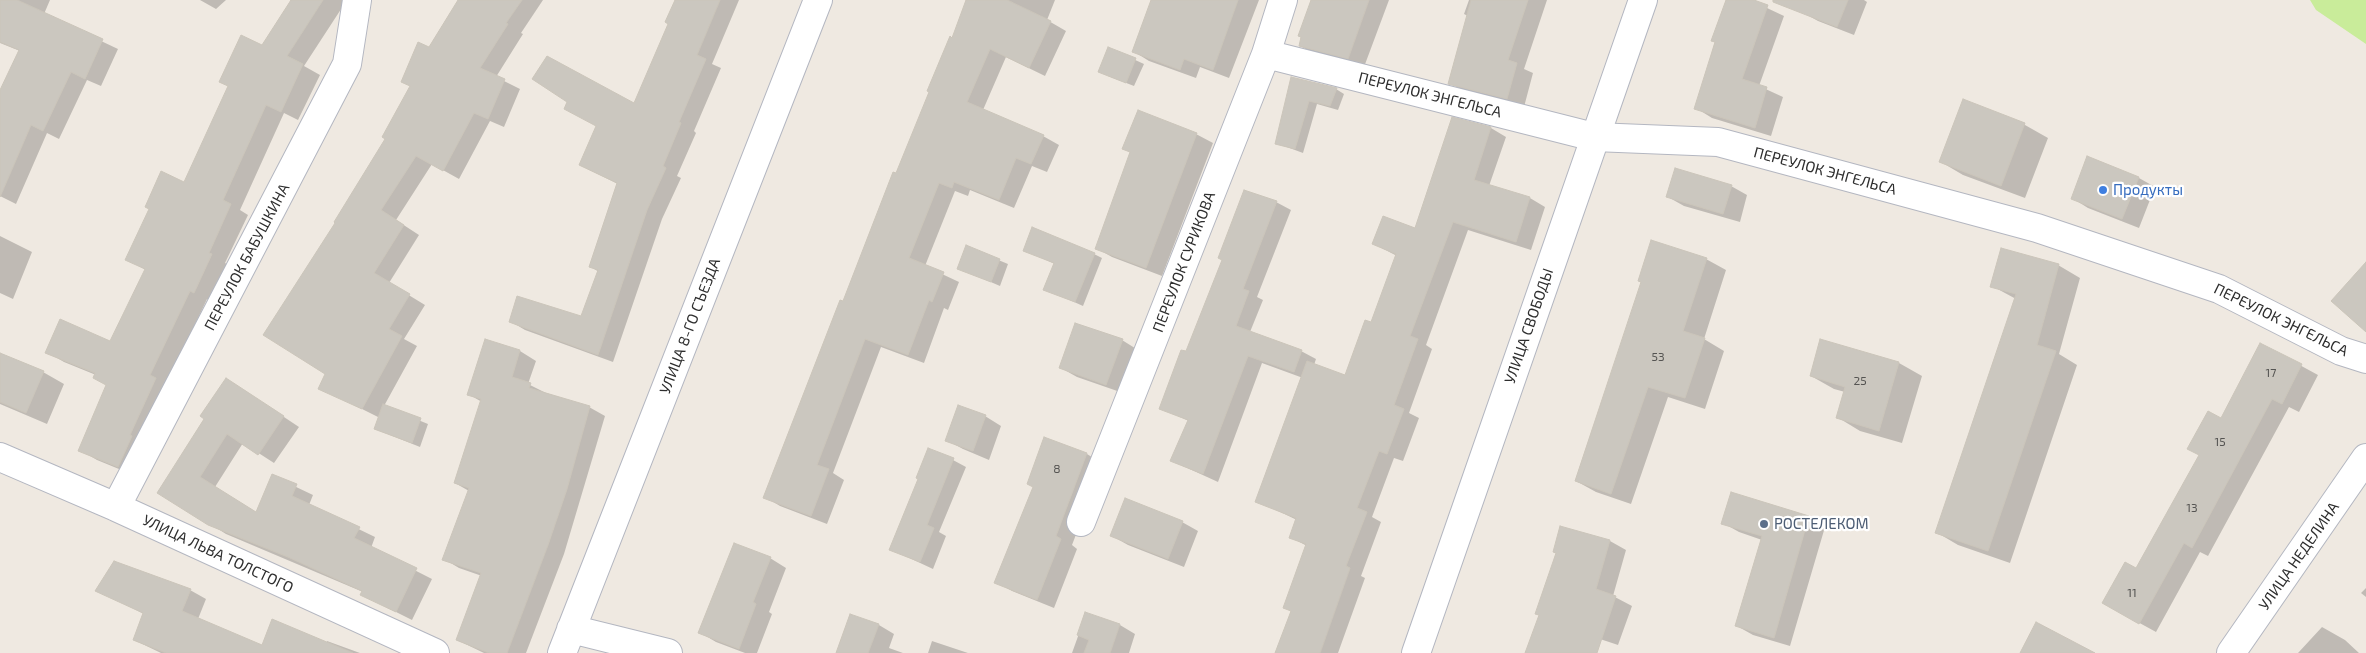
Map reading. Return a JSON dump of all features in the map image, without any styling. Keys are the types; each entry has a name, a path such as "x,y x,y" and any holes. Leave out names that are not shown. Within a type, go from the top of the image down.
{"street":[{"name":"ПЕРЕУЛОК БАБУШКИНА","path":"116,507 347,64 357,0"},
{"name":"УЛИЦА 8-ГО СЪЕЗДА","path":"567,641 818,0"},
{"name":"ПЕРЕУЛОК СУРИКОВА","path":"1081,522 1266,54 1283,0"},
{"name":"УЛИЦА СВОБОДЫ","path":"1416,653 1643,0"},
{"name":"ПЕРЕУЛОК ЭНГЕЛЬСА","path":"1266,54 1594,137 1718,142 2037,228 2219,289 2341,351 2366,359"},
{"name":"УЛИЦА ЛЬВА ТОЛСТОГО","path":"0,457 116,507 435,653"},
{"name":"УЛИЦА НЕДЕЛИНА","path":"2231,653 2366,458"},
{"path":"567,641 668,653"}],"green space":[{"path":"2310,0 2366,0 2366,44 2316,10"}],"building":[{"path":"0,0 17,0 103,39 85,79 71,72 43,131 31,125 0,197 0,90 19,50 0,42"},
{"path":"291,0 323,0 287,56 303,64 281,112 266,105 223,200 231,204 209,253 212,254 194,293 190,291 150,375 156,378 130,435 132,436 118,467 78,451 106,385 93,378 95,373 45,353 60,319 110,341 145,269 125,260 149,209 145,207 161,171 184,182 228,86 219,82 241,35 262,45"},
{"path":"458,0 522,0 506,23 508,24 480,68 505,79 488,119 474,113 443,171 416,156 381,210 404,225 374,273 410,294 389,329 402,336 362,409 318,389 325,374 263,335 335,223 385,139 382,137 410,86 401,82 418,42 429,47"},
{"path":"675,0 720,0 697,55 706,59 679,122 681,123 663,166 666,168 647,210 598,355 509,322 517,296 581,316 598,270 589,267 617,183 579,165 596,126 564,109 567,102 532,79 547,56 634,103 668,24 665,22"},
{"path":"966,0 1007,0 1051,21 1029,68 990,49 967,102 1044,135 1031,164 1016,158 999,200 954,182 952,188 939,183 909,258 944,272 932,302 929,300 908,355 865,339 817,465 829,469 811,516 763,498 840,300 843,301 893,172 896,173 929,92 927,91 950,36 952,38"},
{"path":"1151,0 1238,0 1213,70 1184,59 1180,70 1132,52"},
{"path":"1311,0 1369,0 1348,59 1299,46 1301,37 1298,36"},
{"path":"1471,0 1528,0 1508,60 1517,63 1507,99 1448,84"},
{"path":"1726,0 1754,0 1768,5 1742,79 1767,87 1755,128 1694,109 1715,42 1711,41"},
{"path":"1773,0 1848,0 1837,27 1773,2"},
{"path":"1108,47 1136,58 1126,83 1098,72"},
{"path":"1291,77 1337,88 1330,106 1309,101 1295,149 1275,144"},
{"path":"1963,99 2025,123 2001,186 1939,162"},
{"path":"1138,110 1197,133 1146,268 1095,249 1130,152 1122,149"},
{"path":"1452,117 1491,127 1474,180 1530,197 1516,242 1453,222 1410,336 1418,339 1394,405 1404,409 1387,454 1379,451 1357,508 1367,512 1346,566 1350,568 1320,653 1275,653 1291,611 1283,608 1306,544 1289,538 1296,518 1255,502 1307,361 1345,375 1365,320 1371,322 1396,254 1372,244 1383,216 1415,228"},
{"path":"2087,156 2139,177 2122,219 2071,199"},
{"path":"1675,168 1732,185 1723,214 1666,197"},
{"path":"1244,190 1277,201 1243,289 1249,291 1236,326 1302,350 1294,372 1248,356 1203,474 1170,461 1188,420 1159,409 1181,350 1186,351 1222,260 1218,258"},
{"path":"1032,227 1095,253 1075,302 1043,290 1054,263 1023,251"},
{"path":"1651,240 1707,258 1683,331 1705,338 1685,398 1648,387 1611,494 1575,481 1641,282 1638,281"},
{"path":"966,245 1000,259 991,282 957,269"},
{"path":"2001,248 2059,264 2037,345 2056,351 1988,551 1935,533 2016,294 1990,287"},
{"path":"2366,262 2366,332 2331,301"},
{"path":"1075,323 1123,339 1106,385 1059,368"},
{"path":"485,339 520,350 512,377 531,383 529,388 590,406 567,489 507,653 489,653 456,640 481,573 442,560 469,488 454,483 481,399 467,395"},
{"path":"1820,339 1899,362 1879,431 1836,418 1845,387 1810,376"},
{"path":"2260,343 2302,364 2282,404 2272,399 2192,548 2184,543 2139,624 2102,603 2125,562 2136,568 2199,455 2187,449 2208,411 2221,418"},
{"path":"0,353 44,371 26,413 0,402"},
{"path":"226,378 284,416 258,455 227,434 200,477 256,512 272,474 297,484 292,496 360,527 354,538 417,568 396,612 360,595 362,591 288,557 208,525 157,493 204,419 200,416"},
{"path":"383,404 421,418 412,443 374,429"},
{"path":"958,405 986,415 973,451 945,441"},
{"path":"1044,437 1087,453 1056,536 1061,539 1037,600 994,583 1033,487 1027,484"},
{"path":"928,448 954,458 927,525 934,528 920,562 889,550 918,479 916,478"},
{"path":"1731,492 1809,516 1774,638 1735,626 1762,536 1721,524"},
{"path":"1125,498 1183,521 1168,559 1110,536"},
{"path":"1560,526 1610,540 1596,589 1616,596 1597,653 1525,653 1539,615 1535,614 1556,553 1553,552"},
{"path":"734,543 771,557 753,602 756,604 739,649 698,633"},
{"path":"114,561 191,589 182,611 262,645 272,619 353,653 166,653 133,640 143,613 95,591"},
{"path":"1085,612 1120,624 1110,653 1084,653 1089,640 1077,635"},
{"path":"850,614 879,624 868,653 836,653"},
{"path":"2036,622 2095,653 2020,653"}],"place":[{"name":"Продукты","path":"2103,190"},
{"name":"РОСТЕЛЕКОМ","path":"1764,524"}]}
